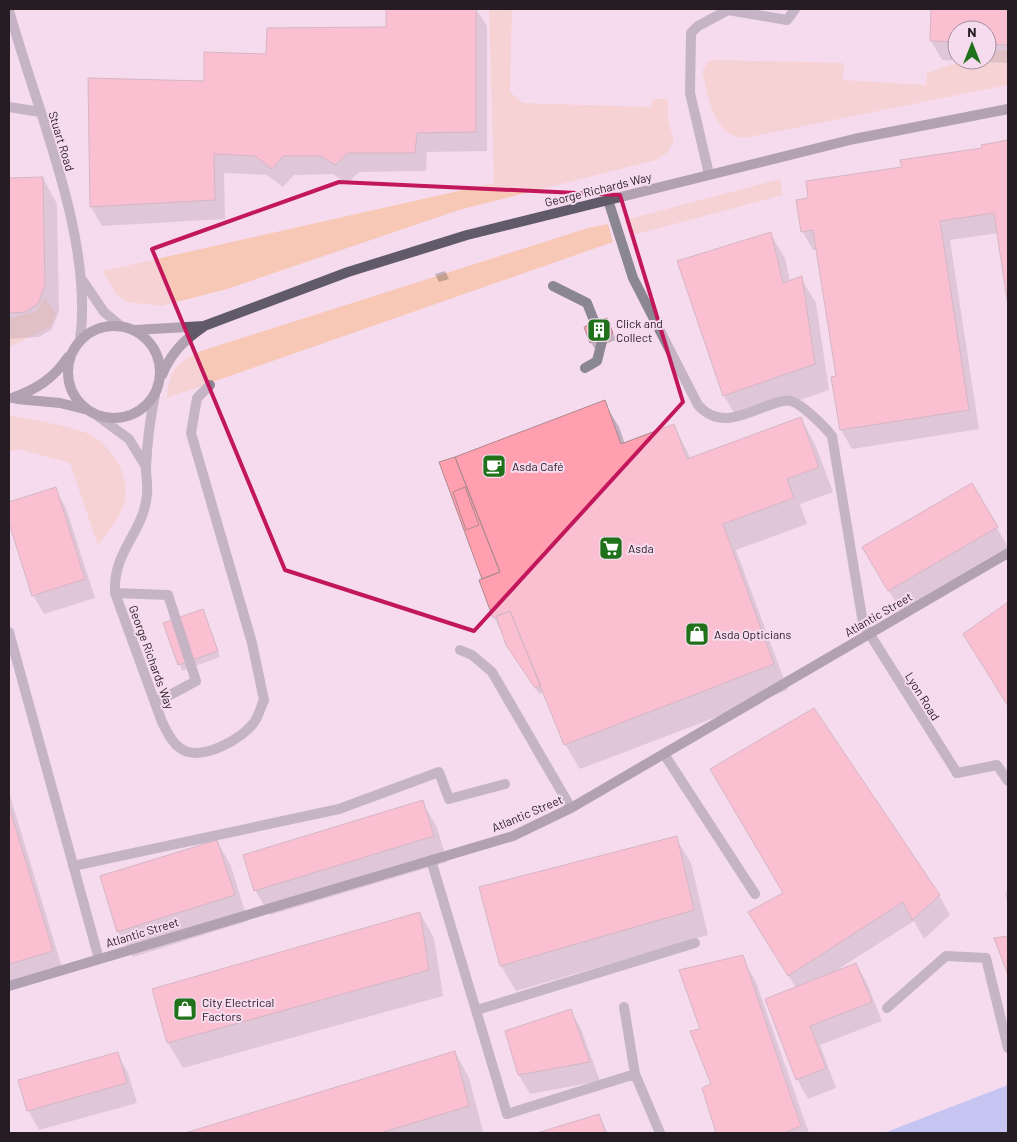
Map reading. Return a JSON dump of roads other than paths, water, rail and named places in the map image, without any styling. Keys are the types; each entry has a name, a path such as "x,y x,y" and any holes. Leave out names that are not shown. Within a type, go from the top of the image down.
{"street":[{"path":"709,174 690,93 691,33 698,26 728,10 787,20 795,9"},
{"name":"Stuart Road","path":"9,10 68,208 83,280 83,320 80,340"},
{"path":"9,107 40,112"},
{"name":"George Richards Way","path":"160,379 168,359 185,340 204,326 348,272 467,235 709,174 854,139 1008,109"},
{"name":"Lyon Road","path":"608,200 633,278 698,406 706,415 717,419 731,418 782,401 792,401 824,426 832,436 863,623 956,773 997,765 1008,781"},
{"name":"Stuart Road","path":"83,280 104,312 121,326"},
{"path":"553,286 587,303 602,341 597,361 585,368"},
{"path":"106,326 121,326 135,330 147,339 155,351 160,365 160,379 155,395 145,407 131,416 116,419 100,417 85,410 60,403 10,399 35,390 48,381 60,369 80,340 92,331 106,326"},
{"name":"George Richards Way","path":"135,330 204,326"},
{"path":"72,352 67,367 68,383 74,398 85,410"},
{"name":"George Richards Way","path":"155,395 146,468 147,496 138,527 119,559 114,575 115,593 155,703 170,737 180,749 196,753 214,750 240,737 255,721 264,700 252,643 191,433 197,398 210,385"},
{"name":"George Richards Way","path":"100,417 129,438 146,468"},
{"name":"Atlantic Street","path":"9,986 513,836 570,808 1008,553"},
{"path":"115,593 168,595 196,681 155,703"},
{"path":"9,632 99,959"},
{"path":"460,650 472,655 492,672 570,808"},
{"path":"664,754 755,894"},
{"path":"73,866 339,810 439,772 449,799 505,784"},
{"path":"431,860 507,1114 635,1074"},
{"path":"477,1010 695,942"},
{"path":"887,1008 946,956 986,958 1008,1048"},
{"path":"624,1007 635,1074 660,1133"}],"water":[{"path":"1008,1085 1008,1133 883,1133 889,1131"}],"place":[{"name":"Click and Collect","path":"599,330"},
{"name":"Asda Café","path":"494,466"},
{"name":"Asda","path":"611,548"},
{"name":"Asda Opticians","path":"697,634"},
{"name":"City Electrical Factors","path":"185,1009"}]}
